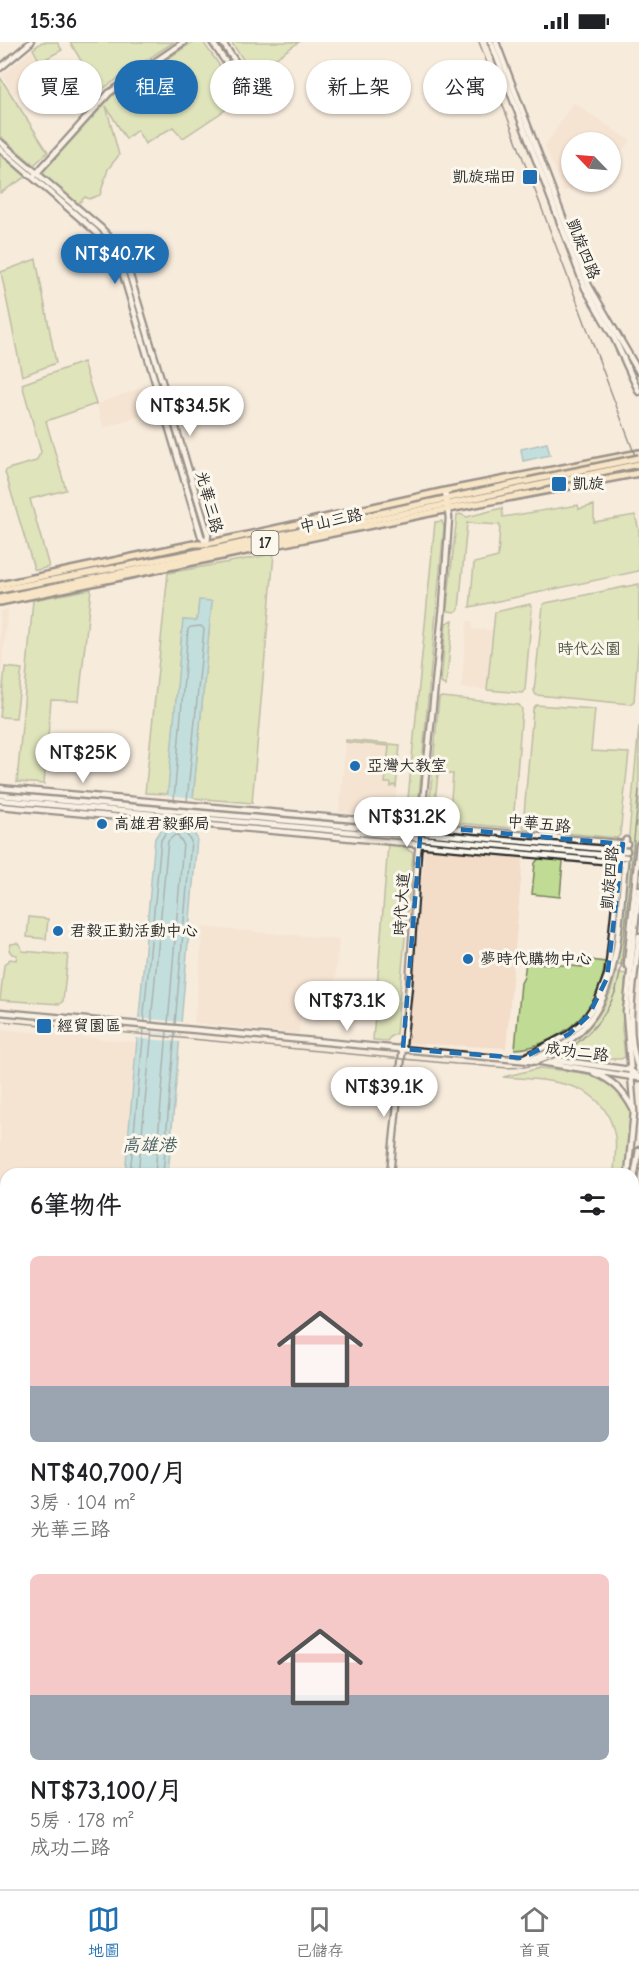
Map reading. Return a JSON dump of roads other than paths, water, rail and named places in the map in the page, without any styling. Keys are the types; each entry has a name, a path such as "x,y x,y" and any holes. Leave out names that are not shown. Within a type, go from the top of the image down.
{"main road":[{"name":"中山三路","path":"0,600 447,501 639,453"},
{"name":"17","path":"529,484 639,458"},
{"name":"17","path":"529,484 639,464"},
{"name":"中山三路","path":"0,585 194,544 207,544 447,501 639,473"},
{"name":"中山三路","path":"0,590 214,549 529,484"}],"street":[{"path":"0,68 31,42"},
{"path":"35,175 109,93 184,42"},
{"path":"212,42 238,80 245,75 222,42"},
{"name":"凱旋四路","path":"493,42 589,286 639,372"},
{"name":"凱旋四路","path":"493,42 585,288 614,338 639,392"},
{"name":"光華三路","path":"0,142 114,251 122,271 201,536 207,544"},
{"name":"光華三路","path":"0,149 35,175"},
{"name":"時代大道","path":"391,1168 442,606 449,520 447,501"},
{"name":"中華五路","path":"0,788 625,844"},
{"path":"0,795 164,812"},
{"path":"0,800 164,812"},
{"name":"中華五路","path":"0,806 316,835 420,838 623,857"},
{"name":"中華五路","path":"164,812 623,857"},
{"path":"316,826 316,835"},
{"name":"凱旋四路","path":"522,1060 569,1034 583,1022 598,1000 608,973 625,844"},
{"name":"凱旋四路","path":"639,845 627,965 635,968 639,888"},
{"name":"凱旋四路","path":"522,1060 533,1059 574,1037 594,1016 602,1003 613,974 623,857"},
{"path":"639,936 631,1011 633,1055 639,1071"},
{"path":"629,1168 634,1112 626,1012 635,968"},
{"name":"成功二路","path":"0,1012 402,1048 541,1062 586,1070 631,1073"},
{"name":"成功二路","path":"533,1059 565,1061 631,1073 639,1077"},
{"path":"586,1070 607,1078 615,1084 624,1093 634,1112"},
{"path":"636,1168 639,1150"}],"water":[{"path":"547,443 550,455 523,461 521,449"},
{"name":"高雄港","path":"199,600 212,601 190,829 197,838 169,1168 126,1168 155,838 165,824 183,620 197,621"}],"tram line":[{"path":"479,42 639,466"},
{"path":"0,1021 507,1068 524,1067 552,1059 589,1032 608,1008 615,992 621,968 639,790"}],"place":[{"name":"凱旋瑞田","path":"530,177"},
{"name":"凱旋","path":"559,484"},
{"name":"亞灣大教室","path":"355,766"},
{"name":"高雄君毅郵局","path":"102,824"},
{"name":"君毅正勤活動中心","path":"58,931"},
{"name":"夢時代購物中心","path":"468,959"},
{"name":"經貿園區","path":"44,1026"}],"park label":[{"name":"時代公園","path":"589,649"}]}
